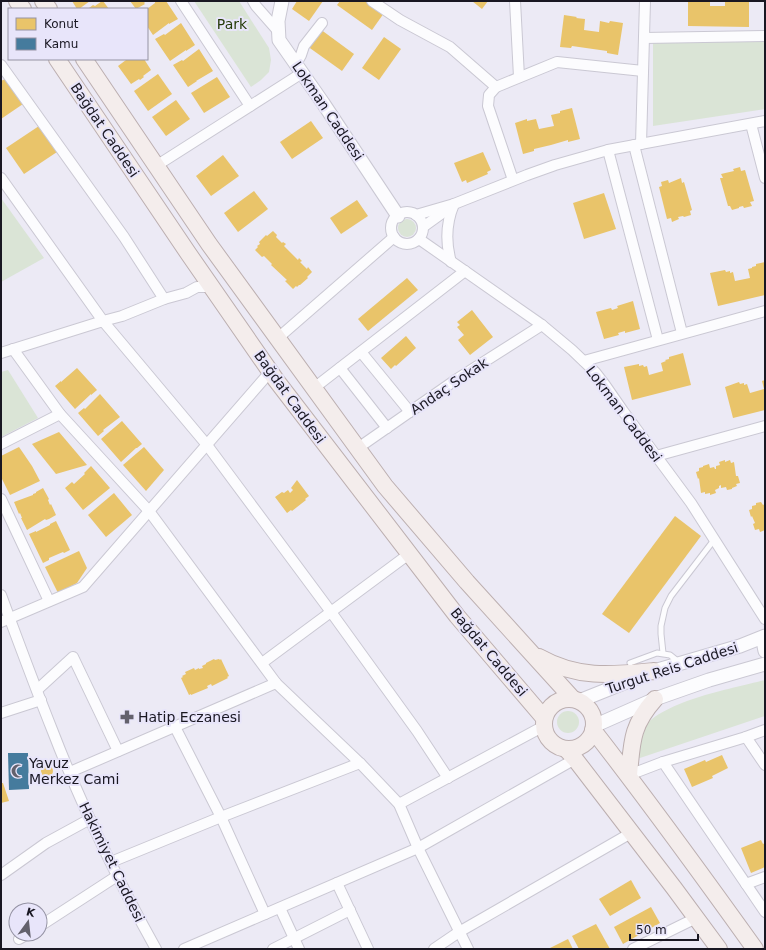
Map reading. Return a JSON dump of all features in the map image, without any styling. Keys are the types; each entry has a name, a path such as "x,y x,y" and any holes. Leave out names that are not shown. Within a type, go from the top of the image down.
{"main road":[{"name":"Bağdat Caddesi","path":"58,60 270,372 456,616 544,722"},
{"name":"Bağdat Caddesi","path":"85,60 209,244 385,486 467,582 528,650 576,700"},
{"path":"528,650 556,666 588,674 654,671"},
{"path":"571,754 573,749 586,742 591,736 594,728 594,720 589,708 584,704 576,700 567,699 555,703 546,712 544,722 546,735 551,742 571,754 719,949"},
{"path":"629,775 630,752 634,732 642,714 654,699"},
{"path":"594,728 755,949"}],"street":[{"path":"182,1 250,106"},
{"path":"253,1 278,31"},
{"name":"Lokman Caddesi","path":"282,1 279,12 279,40 398,216"},
{"path":"372,1 400,20 450,47 496,87"},
{"path":"515,1 519,77"},
{"path":"645,1 643,71 638,144 682,333"},
{"path":"156,166 250,106 299,68 304,46 322,23"},
{"path":"644,38 765,36"},
{"path":"513,180 488,106 489,95 493,89 557,62 643,71"},
{"path":"1,65 124,237 164,299"},
{"path":"416,216 454,204 555,165 608,150 765,121"},
{"path":"751,124 765,178"},
{"path":"608,150 658,340"},
{"path":"1,178 103,321 207,445 331,612 417,731 448,778"},
{"path":"423,227 454,204"},
{"path":"451,262 446,235 454,204"},
{"path":"403,213 416,216 420,218 423,227 423,231 419,239 411,244 398,241 394,237 391,230 393,221 403,213"},
{"path":"278,338 394,237"},
{"name":"Lokman Caddesi","path":"419,239 542,325 584,361 605,385 690,503 765,619"},
{"path":"314,388 465,271"},
{"path":"1,353 122,316 164,299 186,293 197,287 211,287"},
{"path":"584,361 765,311"},
{"name":"Andaç Sokak","path":"358,448 457,380 542,325"},
{"path":"13,349 60,414 149,511 276,683 360,763 399,804 418,848 468,949"},
{"path":"362,352 410,412"},
{"path":"340,368 387,428"},
{"path":"5,620 82,588 270,372"},
{"path":"1,444 60,414"},
{"path":"656,456 765,426"},
{"path":"1,499 49,601"},
{"path":"262,663 409,554"},
{"name":"Hakimiyet Caddesi","path":"1,596 5,620 37,690 53,733 90,819 117,876 156,949"},
{"path":"765,638 765,651"},
{"name":"Turgut Reis Caddesi","path":"576,700 654,671 765,638"},
{"path":"37,690 73,657 118,751"},
{"name":"Turgut Reis Caddesi","path":"594,728 654,699 708,680 765,664"},
{"path":"70,772 276,683"},
{"path":"1,713 41,700"},
{"path":"399,804 448,778 544,722"},
{"path":"175,726 221,817 265,914"},
{"path":"629,775 663,762 765,730"},
{"path":"746,737 765,765"},
{"path":"184,949 418,848 571,754"},
{"path":"663,762 765,912"},
{"path":"111,862 360,763"},
{"path":"1,875 46,843 90,819"},
{"path":"434,949 459,932 631,833"},
{"path":"48,921 117,876"},
{"path":"746,884 765,877"},
{"path":"337,883 368,949"},
{"path":"280,908 299,949"},
{"path":"273,949 350,910"},
{"path":"633,949 696,918"}],"lane":[{"path":"663,653 661,626 665,608 671,596 714,540"},
{"path":"630,663 654,654 663,653 670,655 680,663"}],"green space":[{"name":"Park","path":"194,1 239,1 269,48 271,60 269,72 261,80 251,87"},
{"path":"765,41 765,109 653,126 653,43"},
{"path":"1,198 44,258 1,282"},
{"path":"407,219 413,222 416,228 413,234 407,237 401,234 398,228 401,222"},
{"path":"8,370 38,418 1,437 1,372"},
{"path":"765,680 765,716 640,758 636,756 640,732 649,721 663,712 679,704 716,692"},
{"path":"568,711 576,714 579,722 576,730 568,733 560,730 557,722 560,714"}],"building: Konut":[{"path":"72,1 90,1 80,8 76,8"},
{"path":"103,1 108,8 89,8 93,5 95,6"},
{"path":"130,1 146,1 144,3 145,4 135,8"},
{"path":"166,1 178,19 169,23 153,35 148,28 148,8 155,2"},
{"path":"297,1 323,1 309,21 292,9"},
{"path":"340,1 368,1 384,13 372,30 337,5"},
{"path":"472,1 488,1 482,9"},
{"path":"688,1 710,1 710,6 725,6 725,1 749,1 749,27 688,26"},
{"path":"564,15 585,19 584,30 599,32 600,21 609,23 610,21 623,23 618,55 607,53 607,51 572,46 571,48 560,47"},
{"path":"181,23 195,45 170,61 155,39 164,34 165,35"},
{"path":"320,29 354,54 342,71 307,46"},
{"path":"384,37 401,49 379,80 362,68"},
{"path":"199,49 213,71 188,87 173,65 182,60 183,61"},
{"path":"126,60 145,60 151,70 140,80 139,79 131,84 118,66"},
{"path":"158,74 172,94 148,111 134,91"},
{"path":"217,77 230,97 204,113 191,93"},
{"path":"5,79 23,104 1,119 1,81"},
{"path":"176,100 190,119 166,136 152,117"},
{"path":"572,108 580,139 568,142 568,140 534,149 534,151 523,154 515,123 527,119 527,121 536,119 539,129 554,126 551,115"},
{"path":"311,121 323,138 292,159 280,142"},
{"path":"39,126 57,152 24,174 6,148"},
{"path":"483,152 491,170 487,172 488,174 467,183 466,180 462,182 454,163"},
{"path":"223,155 239,176 211,196 196,176"},
{"path":"740,167 741,171 745,170 754,201 750,202 752,206 744,208 743,206 732,210 730,206 728,206 720,178 723,178 721,174 734,171 733,169"},
{"path":"681,178 682,183 684,182 692,210 690,211 691,215 678,217 679,219 672,222 671,218 667,219 659,187 662,186 661,182 668,180 669,183"},
{"path":"254,191 268,209 238,232 224,213"},
{"path":"604,193 616,229 584,239 573,203"},
{"path":"357,200 368,216 341,234 330,218"},
{"path":"273,231 282,243 283,242 286,244 284,246 298,260 299,258 302,261 300,262 307,269 308,267 312,272 307,277 308,278 293,289 285,281 287,280 271,265 272,264 255,250 260,244 259,242"},
{"path":"765,262 765,295 718,306 710,273 725,270 726,272 730,271 730,273 733,272 735,281 750,278 748,269 756,266 756,264"},
{"path":"407,278 418,290 368,331 358,319"},
{"path":"633,301 640,329 625,333 625,331 618,333 619,335 604,339 596,312 611,308 612,310 618,308 617,306"},
{"path":"472,310 493,337 470,355 458,340 464,335 457,327 460,325 457,322"},
{"path":"406,336 416,348 391,369 381,358"},
{"path":"683,353 691,385 632,400 624,367 639,364 639,366 647,366 649,375 663,371 661,363 669,359 669,357"},
{"path":"77,368 97,390 75,409 55,386"},
{"path":"765,380 765,410 733,418 725,387 739,382 740,384 744,383 744,385 747,384 750,393 764,389 762,381"},
{"path":"100,394 120,417 103,430 104,431 98,436 78,413 84,408 85,409"},
{"path":"122,421 142,444 121,462 101,439"},
{"path":"59,432 87,465 56,474 32,444"},
{"path":"19,447 40,481 10,495 1,477 1,456"},
{"path":"144,447 164,470 146,491 123,465"},
{"path":"725,460 725,462 730,460 731,463 734,462 736,476 738,476 740,483 736,484 737,486 732,489 727,490 726,487 721,488 721,485 715,490 716,493 710,495 710,493 701,493 699,478 698,479 696,472 699,471 699,468 709,464 710,468 714,467 716,469 716,466 720,465 719,462"},
{"path":"91,466 110,488 83,510 65,488 72,482 74,484"},
{"path":"297,480 309,496 292,511 291,510 287,513 275,497 288,490 290,493 293,490 291,488"},
{"path":"43,488 56,515 49,519 45,519 27,530 14,502 33,495"},
{"path":"114,493 132,515 106,537 88,515"},
{"path":"761,502 763,505 765,504 765,530 760,532 759,529 755,530 753,524 755,523 749,510 752,509 752,506 756,505 756,503"},
{"path":"675,516 701,536 629,633 602,614"},
{"path":"56,521 70,550 49,558 49,560 43,563 29,534 36,532"},
{"path":"79,551 87,568 77,583 58,593 45,567"},
{"path":"214,659 221,659 229,676 227,677 228,678 212,686 211,684 207,686 208,688 189,695 181,678 183,677 182,676 186,674 185,672 194,668 195,670 203,668 202,666"},
{"path":"722,755 728,768 712,776 713,778 692,787 684,769"},
{"path":"47,765 51,767 53,771 51,775 47,777 43,775 41,771 43,767"},
{"path":"1,783 3,783 9,801 1,803"},
{"path":"761,840 763,844 765,843 765,867 751,873 741,848"},
{"path":"631,880 641,898 610,916 599,899"},
{"path":"651,907 660,923 623,944 614,927"},
{"path":"596,924 610,949 579,949 572,936"},
{"path":"568,939 573,949 548,949"}],"building: Kamu":[{"name":"Yavuz Merkez Cami","path":"8,753 28,753 29,789 9,790"}],"place":[{"name":"Hatip Eczanesi","path":"127,717"},
{"name":"Yavuz Merkez Cami","path":"18,771"}]}
